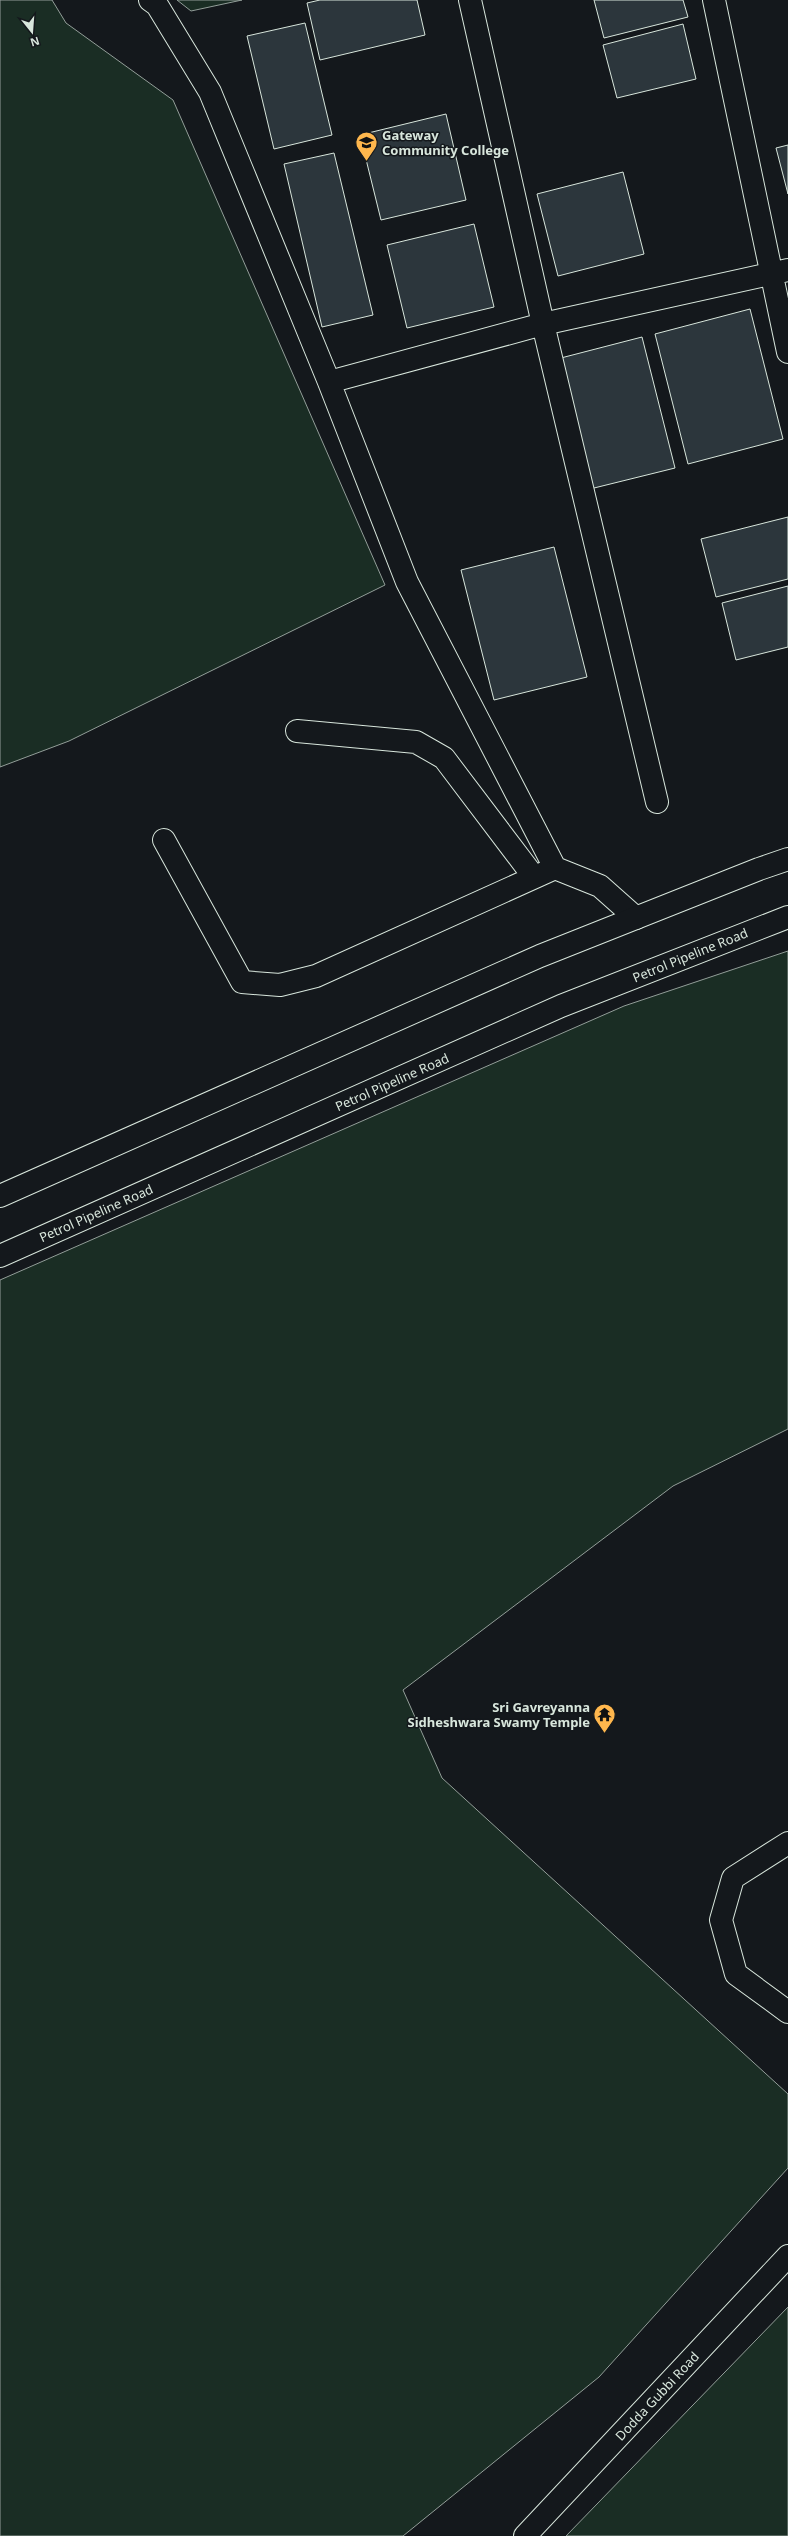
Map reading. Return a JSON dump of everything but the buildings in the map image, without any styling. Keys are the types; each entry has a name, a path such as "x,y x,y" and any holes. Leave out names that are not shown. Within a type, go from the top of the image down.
{"street":[{"path":"150,0 157,5 210,92 329,382 407,582 555,868 600,886 636,918"},
{"path":"470,0 543,324 657,802"},
{"path":"714,0 780,271 788,352"},
{"path":"329,382 543,324 780,271"},
{"path":"298,731 416,742 444,758 534,877"},
{"path":"164,840 242,982 280,985 316,976 555,868"},
{"path":"0,1196 540,956 788,859"},
{"name":"Petrol Pipeline Road","path":"0,1256 561,1006 788,917"},
{"path":"788,1843 733,1878 721,1920 736,1974 788,2012"},
{"name":"Dodda Gubbi Road","path":"525,2536 788,2256"}],"green space":[{"path":"0,0 52,0 66,23 173,100 385,585 69,741 0,767"},
{"path":"177,0 242,0 191,11"},
{"path":"788,951 788,1429 673,1486 403,1690 442,1778 788,2094 788,2168 599,2377 403,2536 0,2536 0,1280 624,1006"},
{"path":"788,2307 788,2536 566,2536"}],"place":[{"name":"Gateway Community College","path":"366,162"},
{"name":"Sri Gavreyanna Sidheshwara Swamy Temple","path":"605,1734"}]}
